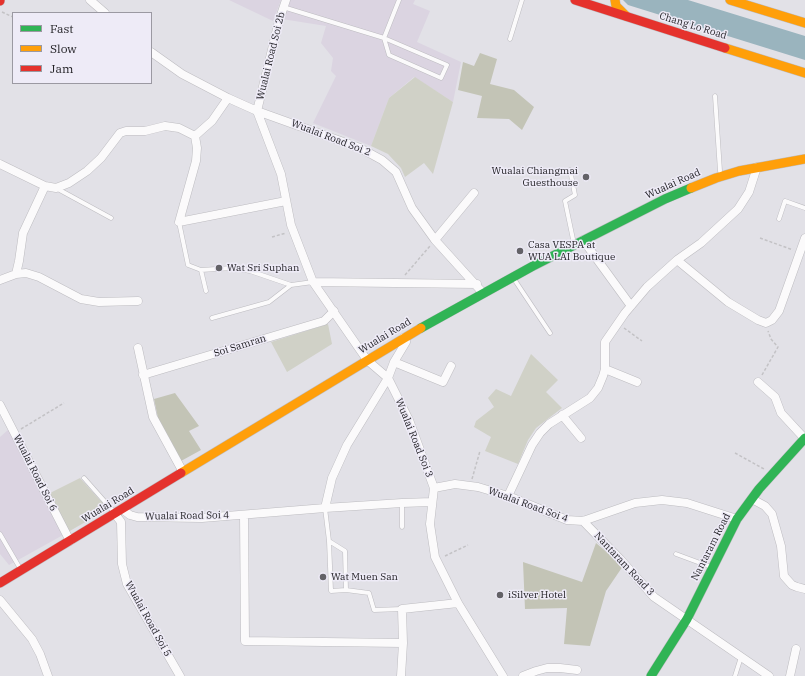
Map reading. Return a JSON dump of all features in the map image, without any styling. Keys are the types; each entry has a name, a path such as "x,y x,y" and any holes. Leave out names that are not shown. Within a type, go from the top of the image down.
{"street":[{"path":"90,0 104,12"},
{"name":"Chang Lo Road","path":"574,0 805,73"},
{"path":"589,4 601,2 603,0"},
{"path":"615,0 616,6 627,17"},
{"path":"730,0 805,23"},
{"name":"Wualai Road Soi 2b","path":"257,111 284,4"},
{"name":"Wualai Road Soi 2","path":"152,53 182,74 228,98 257,111 348,143 374,154 396,172 412,208 435,240 477,284 483,293"},
{"path":"195,136 212,121 228,98"},
{"name":"Wualai Road Soi 3","path":"257,111 281,174 294,231 313,282 367,360 388,378 409,420 434,488 431,502 430,524 435,557 458,603 503,676"},
{"path":"0,164 45,186 56,188 69,183 87,171 101,158 120,133 126,131 145,131 165,126 179,128 195,136"},
{"path":"195,136 197,148 196,161 179,222 286,201"},
{"name":"Wualai Road","path":"0,583 403,338 574,244 665,199 716,178 757,167 805,159"},
{"path":"508,496 532,445 540,433 549,424 590,398 598,388 605,369 605,342 631,306 647,287 677,260 701,243 738,209 749,192 757,167"},
{"path":"16,274 23,233 45,186"},
{"path":"435,240 474,193"},
{"path":"677,260 728,302 766,323 772,320 779,311 805,238"},
{"path":"583,240 631,306"},
{"path":"0,280 16,274 26,273 39,277 81,299 99,302 138,301"},
{"path":"313,282 477,284"},
{"name":"Soi Samran","path":"143,375 324,321 334,311"},
{"path":"325,508 332,478 347,445 388,378 394,362 406,342 403,338"},
{"path":"138,348 153,417 183,472"},
{"path":"394,362 445,383 451,366"},
{"path":"605,369 636,382"},
{"path":"758,382 775,397 781,413 805,439"},
{"name":"Wualai Road Soi 6","path":"0,405 70,541"},
{"path":"562,415 581,438"},
{"name":"Nantaram Road","path":"651,676 687,619 737,519 773,473 805,439"},
{"name":"Wualai Road Soi 4","path":"434,488 455,484 469,486 508,496 567,520 583,521 635,502 662,500 687,503 737,519"},
{"path":"752,499 765,506 772,514 781,546 784,576 792,585 805,589"},
{"name":"Wualai Road Soi 4","path":"119,511 137,517 202,518 325,508 431,502"},
{"name":"Wualai Road Soi 5","path":"119,511 121,522 122,564 127,584 180,676"},
{"path":"244,515 246,641 403,643"},
{"name":"Nantaram Road 3","path":"583,521 620,558 654,597 769,676"},
{"path":"0,600 32,639 40,654 48,676"},
{"path":"401,676 403,643 402,609 458,603"},
{"path":"790,676 796,649"},
{"path":"523,676 547,668 577,670"}],"lane":[{"path":"284,4 384,38 447,65 441,78 389,55 384,38 399,0"},
{"path":"510,39 522,0"},
{"path":"715,96 720,171"},
{"path":"570,170 575,195 565,201 574,244"},
{"path":"56,188 111,218"},
{"path":"779,219 785,201 805,208"},
{"path":"179,222 188,265 201,270 232,268 250,271 291,285 313,282"},
{"path":"201,270 206,291"},
{"path":"512,277 550,333"},
{"path":"212,318 269,302 291,285"},
{"path":"84,478 119,511"},
{"path":"402,503 402,527"},
{"path":"325,508 329,541 331,591 346,590 369,593 374,610 402,609"},
{"path":"0,534 21,570"},
{"path":"329,541 345,551 346,590"},
{"path":"676,554 713,567"},
{"path":"735,676 741,656"}],"path":[{"path":"0,11 12,17"},
{"path":"272,237 294,231"},
{"path":"760,238 800,252"},
{"path":"405,283 404,275 435,240"},
{"path":"758,382 778,346 771,339 766,323"},
{"path":"618,324 642,341"},
{"path":"14,433 64,403"},
{"path":"469,486 480,451"},
{"path":"735,453 773,473"},
{"path":"437,560 468,545"}],"shaded area":[{"path":"229,0 281,0 273,21"},
{"path":"288,0 415,0 413,4 430,11 417,42 461,62 453,102 414,77 389,98 371,146 313,123 336,76 331,71 333,58 321,43 326,26 282,19"},
{"path":"480,53 497,59 490,84 514,90 534,107 522,130 509,119 477,118 482,96 458,90 463,62 474,66"},
{"path":"415,77 453,102 433,174 424,163 405,177 401,168 388,154 371,146 389,98"},
{"path":"328,324 332,344 287,372 271,342"},
{"path":"531,354 558,380 546,392 562,408 536,428 528,440 518,464 485,451 491,437 474,427 476,421 494,407 488,398 496,389 511,396"},
{"path":"175,393 199,426 189,431 201,450 181,461 158,418 154,399"},
{"path":"9,429 63,535 9,565 0,554 0,437"},
{"path":"80,478 108,509 68,532 48,494"},
{"path":"596,543 623,566 606,591 590,646 564,644 567,608 525,609 523,562 582,582"}],"water":[{"path":"623,0 688,0 805,36 805,60 628,5"}],"traffic: fast":[{"path":"421,328 533,266 665,199 691,188"},
{"path":"651,676 687,619 737,519 759,489 805,438"}],"traffic: slow":[{"path":"615,0 616,6 626,16"},
{"path":"730,0 805,23"},
{"path":"725,48 805,73"},
{"path":"691,188 739,171 805,159"},
{"path":"181,473 421,328"}],"traffic: jam":[{"path":"575,0 725,48"},
{"path":"0,583 181,473"}],"place":[{"name":"Wualai Chiangmai Guesthouse","path":"586,177"},
{"name":"Casa VESPA at WUA LAI Boutique","path":"520,251"},
{"name":"Wat Sri Suphan","path":"219,268"},
{"name":"Wat Muen San","path":"323,577"},
{"name":"iSilver Hotel","path":"500,595"}]}
